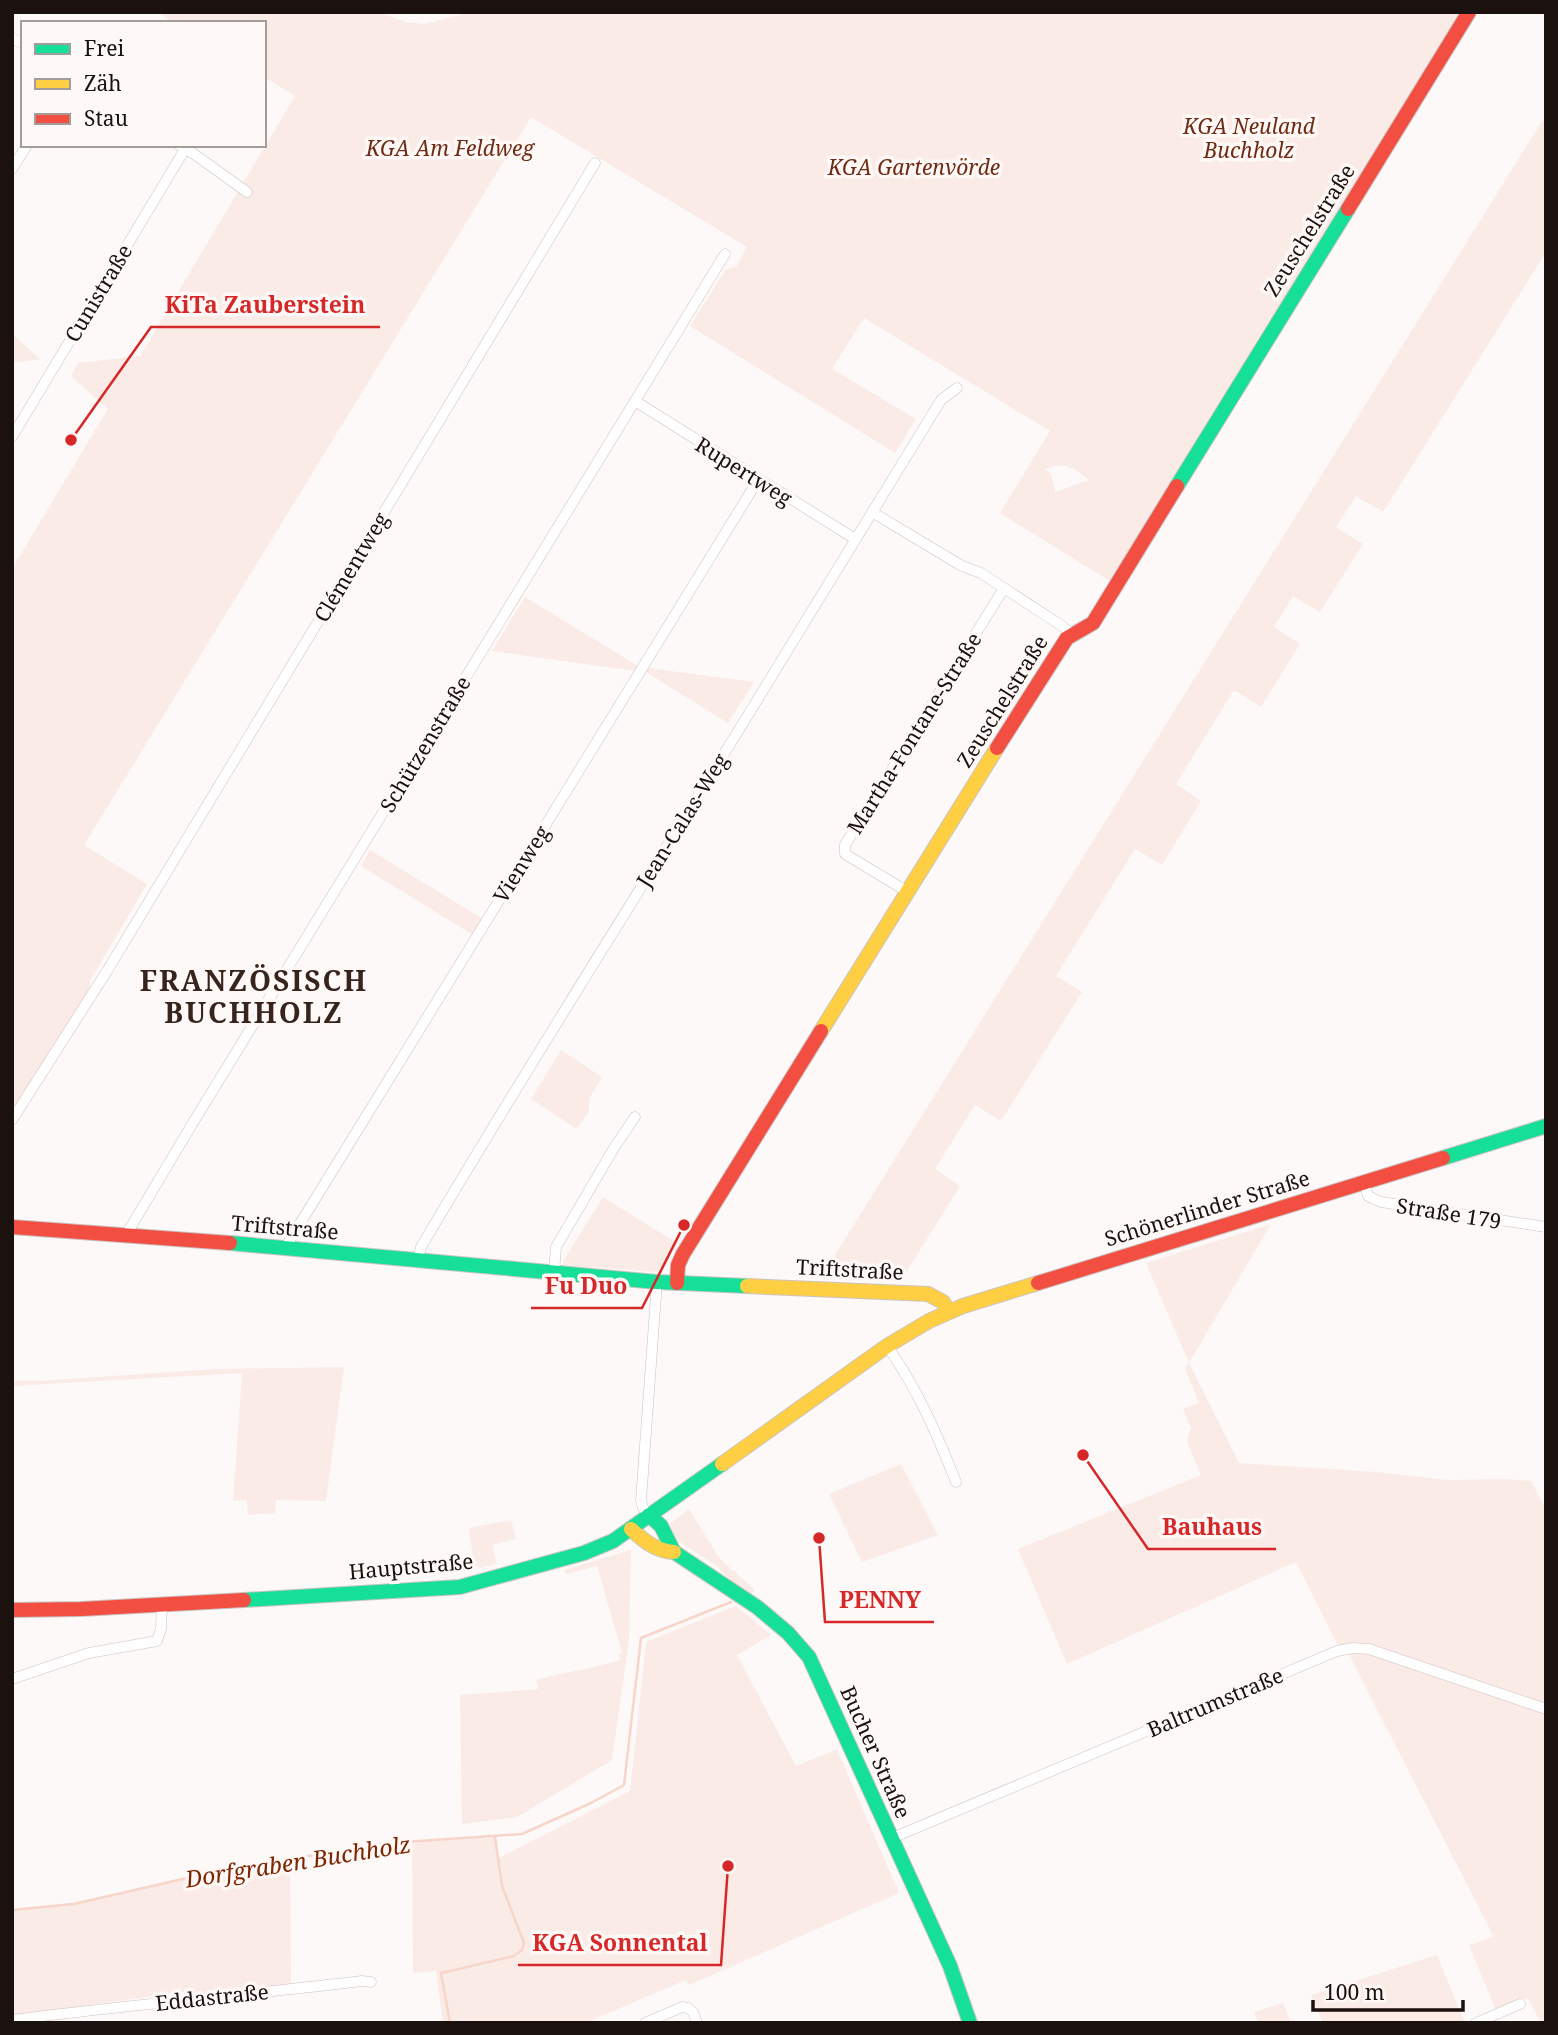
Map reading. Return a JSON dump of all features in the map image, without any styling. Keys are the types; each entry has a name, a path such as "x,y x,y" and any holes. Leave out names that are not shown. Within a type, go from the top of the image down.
{"main road":[{"name":"Zeuschelstraße","path":"677,1283 678,1265 683,1254 987,764 1072,634 1088,628 1093,623 1469,12"},
{"name":"Schönerlinder Straße","path":"649,1515 887,1346 908,1332 949,1312 1546,1126"},
{"name":"Triftstraße","path":"12,1227 285,1248 657,1282 928,1294 943,1302 949,1312"},
{"name":"Hauptstraße","path":"12,1610 80,1609 460,1587 584,1553 613,1541 649,1515"},
{"name":"Bucher Straße","path":"649,1515 661,1526 674,1552 757,1607 804,1650 827,1694 950,1966 970,2023"},
{"name":"Bucher Straße","path":"631,1530 663,1552 674,1552"}],"street":[{"path":"12,169 26,147"},
{"path":"182,147 247,192"},
{"name":"Cunistraße","path":"12,437 182,147"},
{"name":"Clémentweg","path":"12,1120 107,971 595,163"},
{"name":"Schützenstraße","path":"126,1235 725,254"},
{"name":"Jean-Calas-Weg","path":"418,1260 421,1247 492,1127 855,539 941,400 957,388"},
{"name":"Rupertweg","path":"635,401 855,539"},
{"name":"Vienweg","path":"285,1248 758,480"},
{"path":"872,512 962,566 981,573 1072,634"},
{"name":"Martha-Fontane-Straße","path":"908,892 845,854 845,845 1004,588"},
{"path":"554,1273 556,1247 635,1117"},
{"name":"Straße 179","path":"1364,1182 1368,1196 1381,1202 1546,1227"},
{"path":"649,1515 641,1500 657,1282"},
{"path":"887,1346 922,1404 956,1482"},
{"path":"12,1679 79,1656 157,1641 161,1629 162,1604"},
{"name":"Baltrumstraße","path":"892,1838 1337,1651 1369,1649 1546,1709"},
{"name":"Eddastraße","path":"12,2020 166,2001 371,1982"},
{"path":"1476,2023 1520,2004"},
{"path":"645,2023 682,2007 693,2012 697,2023"}],"green space":[{"path":"157,12 384,12 383,14 406,22 425,24 471,12 1465,12 1113,583 1000,513 1050,431 864,318 832,369 916,419 895,453 690,326 726,269 736,267 747,247 531,117 84,845 147,884 90,981 91,987 71,1022 12,1113 12,569 108,409 71,376 78,363 140,356 295,96 266,78 266,21 171,21","holes":["1059,465 1073,468 1089,480 1055,492 1051,474 1045,469"]},
{"path":"1546,115 1546,252 1383,512 1356,496 1336,527 1363,544 1320,612 1293,596 1274,627 1300,644 1261,707 1234,690 1176,784 1201,801 1162,865 1135,849 1056,976 1082,992 1001,1121 975,1105 935,1169 960,1186 900,1282 820,1279"},
{"path":"12,334 40,359 12,363"},
{"path":"525,597 638,666 635,671 492,651"},
{"path":"648,668 754,682 728,723 646,672"},
{"path":"370,850 483,919 473,935 361,866"},
{"path":"561,1050 602,1077 589,1099 589,1111 577,1129 531,1099"},
{"path":"603,1197 677,1243 658,1272 564,1265 563,1261"},
{"path":"1271,1224 1189,1363 1146,1263"},
{"path":"1189,1363 1239,1463 1376,1472 1448,1480 1531,1481 1546,1510 1546,1706 1396,1655 1338,1646 1296,1562 1067,1664 1018,1549 1201,1475 1187,1442 1191,1428 1183,1409 1199,1403 1185,1369"},
{"path":"344,1367 326,1501 276,1500 275,1513 248,1515 247,1500 233,1501 242,1373 12,1386 12,1381 215,1369"},
{"path":"901,1464 938,1535 862,1562 829,1494"},
{"path":"689,1509 720,1559 754,1589 750,1595 732,1582 717,1566 678,1541 671,1523"},
{"path":"511,1520 516,1539 492,1545 497,1564 479,1568 474,1565 469,1528"},
{"path":"631,1550 629,1640 612,1760 517,1817 462,1824 460,1695 538,1689 536,1680 620,1660 619,1655 622,1653 597,1566 566,1574 564,1570"},
{"path":"736,1606 771,1635 737,1655 796,1766 837,1749 899,1893 689,1985 686,1980 585,2023 443,2023 436,1971 413,1973 412,1841 495,1837 499,1858 630,1791 646,1642"},
{"path":"1359,1651 1546,1714 1546,2023 1541,2023 1528,1998 1496,2011 1469,1945 1494,1937 1348,1653"},
{"path":"290,1860 291,1986 245,1993 182,1992 12,2016 12,1909 81,1902 187,1878"},
{"path":"1437,1955 1465,2023 1323,2023 1311,1995"},
{"path":"1283,2003 1291,2023 1259,2023 1254,2012"}],"waterway":[{"name":"Dorfgraben Buchholz","path":"12,1910 74,1904 187,1878 375,1844 522,1834 624,1785 641,1638 731,1602"},
{"path":"450,2023 441,1973 514,1956 522,1950 524,1943 502,1886 495,1837"}],"traffic: fast":[{"path":"1177,486 1348,209"},
{"path":"1443,1158 1546,1126"},
{"path":"230,1243 657,1282 747,1286"},
{"path":"244,1600 460,1587 584,1553 613,1541 722,1464"},
{"path":"649,1515 661,1526 674,1552 757,1607 788,1633 809,1657 950,1966 970,2023"}],"traffic: slow":[{"path":"821,1031 997,748"},
{"path":"722,1464 887,1346 929,1321 963,1306 1038,1283"},
{"path":"747,1286 928,1294 943,1302 949,1312"},
{"path":"631,1529 651,1545 674,1552"}],"traffic: jam":[{"path":"1348,209 1469,12"},
{"path":"997,748 1067,638 1093,623 1177,486"},
{"path":"677,1283 678,1265 683,1254 821,1031"},
{"path":"1038,1283 1443,1158"},
{"path":"12,1227 230,1243"},
{"path":"12,1610 244,1600"}],"place":[{"name":"KiTa Zauberstein","path":"71,440"},
{"name":"Fu Duo","path":"684,1225"},
{"name":"Bauhaus","path":"1083,1455"},
{"name":"PENNY","path":"819,1538"},
{"name":"KGA Sonnental","path":"728,1866"}],"district":[{"name":"FRANZÖSISCH BUCHHOLZ","path":"254,996"}],"park label":[{"name":"KGA Neuland Buchholz","path":"1249,138"},
{"name":"KGA Am Feldweg","path":"450,148"},
{"name":"KGA Gartenvörde","path":"914,167"}]}
